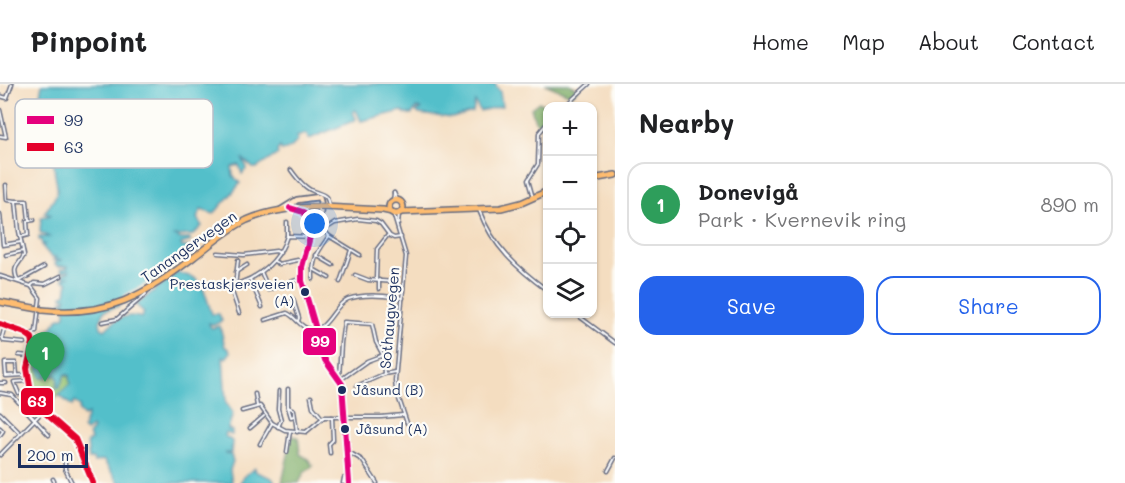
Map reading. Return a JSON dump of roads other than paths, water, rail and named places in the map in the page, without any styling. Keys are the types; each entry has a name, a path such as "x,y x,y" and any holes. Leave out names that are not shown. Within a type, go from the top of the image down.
{"main road":[{"path":"597,178 615,175"},
{"name":"Tanangervegen","path":"0,302 40,310 77,312 98,309 130,299 160,283 238,225 260,215 290,208 369,209 396,213 418,210 479,210 507,207 543,193"},
{"path":"281,210 297,200 318,196 321,202 318,222 310,235"},
{"name":"Tanangervegen","path":"369,209 396,202 418,210"},
{"path":"396,202 403,208 396,213 390,207 396,202"},
{"path":"290,208 303,212 310,222 310,235 303,262 302,279 326,362 341,378 343,386 349,483"},
{"path":"310,222 314,218 318,222"},
{"path":"3,325 30,335 33,343 27,375 35,398 44,411 75,439 93,483"}],"street":[{"path":"0,96 7,98 12,84"},
{"path":"569,102 589,84"},
{"path":"0,110 6,137 0,136"},
{"path":"533,198 528,180 538,165 539,133 543,128"},
{"path":"291,170 309,189 325,195 328,199 324,207"},
{"path":"6,185 8,202 27,201 28,234 20,237"},
{"path":"0,194 7,194"},
{"path":"16,201 24,256 15,268 18,281"},
{"path":"479,210 504,254 543,287"},
{"name":"Sothaugvegen","path":"396,213 406,256 404,297 395,372 396,390 407,423"},
{"name":"Sothaugvegen","path":"396,213 398,227"},
{"path":"0,214 3,245 21,242"},
{"path":"287,236 310,235 315,237 323,229 345,220 364,219 379,222 389,235 400,236"},
{"path":"29,220 34,220"},
{"path":"217,286 235,286 261,272 274,261 287,236 287,222"},
{"path":"323,229 329,236 360,255"},
{"path":"379,290 376,249 389,235"},
{"path":"313,279 316,255 329,236"},
{"path":"340,282 351,250"},
{"path":"6,255 23,251"},
{"path":"221,252 244,255 274,251 280,253"},
{"path":"316,255 333,265"},
{"path":"235,286 238,260"},
{"path":"274,261 278,264 298,260"},
{"path":"236,272 247,265"},
{"path":"18,281 44,267"},
{"path":"313,269 329,278"},
{"path":"340,269 344,272"},
{"path":"261,272 269,290 296,280"},
{"path":"355,275 368,280 395,282"},
{"path":"0,276 30,286 39,296 41,302 36,332 30,335"},
{"path":"30,286 34,283 45,284 61,276"},
{"path":"250,279 261,299 262,307"},
{"path":"285,284 288,288"},
{"path":"230,286 239,313"},
{"path":"102,322 117,319 146,294"},
{"path":"265,320 287,313 306,328 316,329 323,326 339,305 346,300 372,295 404,297"},
{"path":"293,299 298,321"},
{"path":"581,318 615,343"},
{"path":"356,324 357,319"},
{"path":"341,378 341,343 344,322 372,324 376,342 383,356 384,374"},
{"path":"3,325 4,341 24,343"},
{"path":"323,326 324,345"},
{"path":"19,355 29,356"},
{"path":"341,378 367,361 383,356"},
{"path":"17,375 16,363 5,363 6,376 27,375"},
{"path":"357,386 384,374 395,372"},
{"path":"19,394 14,382 28,381"},
{"path":"0,383 6,383"},
{"path":"288,389 288,407 294,410 297,432"},
{"path":"278,427 281,420 278,409 279,391"},
{"path":"0,393 10,394 49,435"},
{"path":"255,394 257,406"},
{"path":"311,397 313,407 322,418"},
{"path":"242,411 261,406 272,423 297,432 308,431 322,418 393,416 404,413"},
{"path":"0,455 2,450 44,411"},
{"path":"0,413 20,433"},
{"path":"250,428 266,415"},
{"path":"330,453 329,444 333,440 332,417"},
{"path":"260,444 272,423"},
{"path":"0,428 3,431 0,435"},
{"path":"287,452 290,431"},
{"path":"347,451 364,462 377,483"},
{"path":"65,456 65,469 72,483"},
{"path":"608,471 615,458"},
{"path":"343,483 344,478 349,476"},
{"path":"52,479 55,483"}],"water":[{"path":"42,84 495,84 500,92 502,106 480,111 475,102 473,112 452,118 419,114 416,111 422,109 416,108 412,114 402,111 361,121 356,110 353,112 356,119 353,121 309,139 306,134 296,137 298,139 292,147 282,151 280,147 278,154 257,168 253,168 242,158 247,168 242,174 239,165 232,167 233,176 240,183 234,191 214,214 201,210 197,218 202,226 193,235 175,236 190,239 191,241 181,244 182,247 195,247 196,250 158,280 127,294 119,306 104,311 100,322 101,328 105,330 113,322 122,318 131,316 142,318 144,312 136,305 178,272 200,283 212,314 219,314 222,321 214,325 209,323 210,326 212,328 220,326 225,347 230,353 226,358 223,356 226,403 233,413 228,429 232,431 232,435 226,433 225,436 232,441 231,453 225,453 231,455 233,461 230,470 232,483 119,483 103,460 94,462 93,459 89,459 87,442 91,440 89,434 93,429 92,427 86,431 83,428 88,414 84,416 79,411 80,406 74,402 72,406 59,395 70,384 69,375 65,374 59,388 57,388 56,375 41,378 38,365 43,338 58,319 65,316 65,306 60,303 66,301 61,301 66,299 62,295 66,294 68,282 63,279 70,276 64,277 63,274 69,270 62,272 61,269 68,266 55,264 63,260 53,260 56,257 51,257 42,246 46,244 42,245 39,240 39,237 49,237 40,232 41,217 52,215 44,213 57,191 54,168 213,168 213,99 39,99"},
{"path":"255,468 256,472 272,478 275,483 240,483 243,477"}],"place":[{"name":"Prestaskjersveien (A)","path":"305,292"},
{"name":"Donevigå","path":"45,382"},
{"name":"Jåsund (B)","path":"342,390"},
{"name":"Jåsund (A)","path":"345,429"}]}
